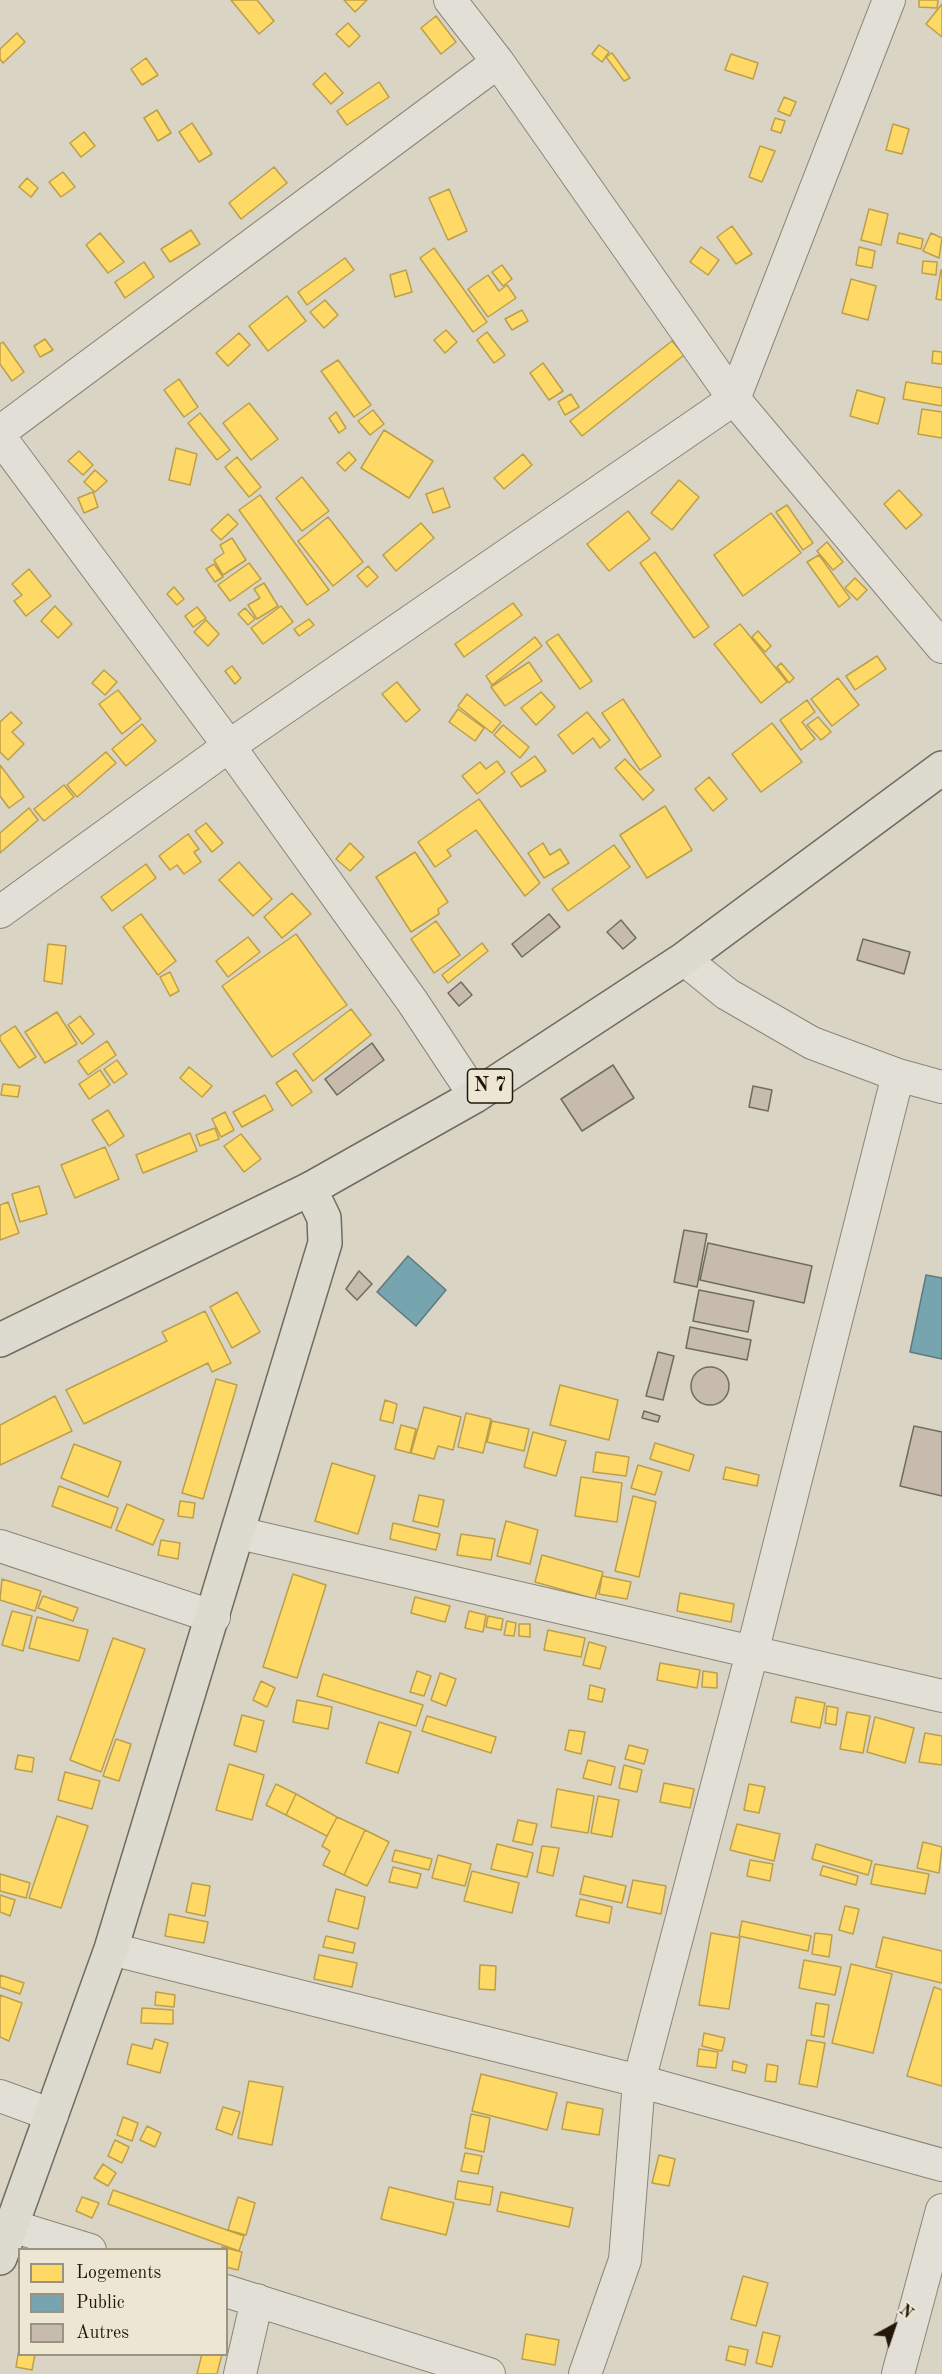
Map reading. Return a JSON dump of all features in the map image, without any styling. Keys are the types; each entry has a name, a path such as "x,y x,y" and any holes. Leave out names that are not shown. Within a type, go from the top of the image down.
{"main road":[{"name":"N 7","path":"0,1340 310,1189 475,1096 684,959 942,768"},
{"path":"0,2258 111,1949 214,1617 284,1374 325,1243 324,1218 310,1189"}],"street":[{"path":"450,0 498,62 734,399 942,647"},
{"path":"0,912 229,746 734,399 889,0"},
{"path":"0,432 498,62"},
{"path":"0,437 229,746 412,1001 475,1096"},
{"path":"684,959 727,994 812,1043 898,1075 942,1087"},
{"path":"585,2374 626,2259 639,2081 752,1653 898,1075"},
{"path":"239,1533 942,1696"},
{"path":"0,1546 214,1617"},
{"path":"111,1949 639,2081 942,2164"},
{"path":"0,2096 52,2115"},
{"path":"898,2374 933,2287 942,2210"},
{"path":"12,2226 84,2248"},
{"path":"228,2292 489,2374"},
{"path":"240,2374 256,2300"}],"building: Logements":[{"path":"231,0 257,0 274,21 259,34"},
{"path":"344,0 367,0 355,12"},
{"path":"919,0 938,0 937,8 919,7"},
{"path":"942,4 942,37 926,24"},
{"path":"436,16 456,42 441,54 421,28"},
{"path":"348,23 360,36 349,47 336,34"},
{"path":"17,33 25,42 3,63 0,59 0,49"},
{"path":"599,45 609,52 602,62 592,54"},
{"path":"612,53 630,78 624,81 606,57"},
{"path":"731,54 758,63 753,79 725,70"},
{"path":"146,58 158,75 142,85 131,69"},
{"path":"325,73 343,93 331,104 313,84"},
{"path":"379,82 389,97 347,125 337,111"},
{"path":"784,97 796,102 790,116 778,111"},
{"path":"157,110 171,133 158,141 144,118"},
{"path":"775,118 785,121 781,133 771,130"},
{"path":"192,123 212,154 199,162 179,132"},
{"path":"893,124 909,129 902,154 886,150"},
{"path":"84,132 95,146 81,157 70,143"},
{"path":"760,146 775,151 762,182 749,177"},
{"path":"274,167 287,183 241,219 229,203"},
{"path":"63,172 75,187 61,197 49,182"},
{"path":"27,178 38,188 31,197 19,187"},
{"path":"449,189 467,231 448,240 429,198"},
{"path":"869,209 888,214 881,245 861,240"},
{"path":"732,226 752,254 736,264 717,237"},
{"path":"191,230 200,244 170,262 161,249"},
{"path":"100,233 124,262 108,273 86,245"},
{"path":"899,233 923,239 921,249 897,243"},
{"path":"931,233 942,238 939,258 923,251"},
{"path":"701,247 719,260 708,275 690,262"},
{"path":"859,247 875,251 872,268 856,265"},
{"path":"434,248 487,322 473,332 420,258"},
{"path":"345,258 354,270 307,305 298,292"},
{"path":"923,261 937,262 936,275 922,273"},
{"path":"144,262 154,277 125,298 115,282"},
{"path":"502,265 512,279 503,286 492,272"},
{"path":"406,270 412,292 395,297 390,275"},
{"path":"942,270 942,300 936,299"},
{"path":"488,275 499,291 507,285 516,298 488,317 468,289"},
{"path":"851,279 876,286 868,320 842,313"},
{"path":"287,296 306,321 268,351 249,326"},
{"path":"325,300 338,315 324,328 310,312"},
{"path":"522,310 528,321 512,330 505,319"},
{"path":"446,330 457,342 445,353 434,340"},
{"path":"487,332 505,355 494,363 477,340"},
{"path":"239,333 250,345 228,366 216,353"},
{"path":"45,339 53,350 40,357 34,346"},
{"path":"672,341 684,355 582,436 570,421"},
{"path":"3,342 24,372 12,381 0,364 0,344"},
{"path":"933,351 942,352 942,364 932,363"},
{"path":"338,360 371,405 354,417 321,371"},
{"path":"543,363 563,391 549,400 530,373"},
{"path":"179,379 198,407 184,417 164,390"},
{"path":"906,382 942,388 942,406 903,399"},
{"path":"857,390 885,398 878,424 850,416"},
{"path":"571,394 579,407 565,415 558,402"},
{"path":"249,403 278,439 251,460 223,423"},
{"path":"922,409 942,412 942,438 918,434"},
{"path":"373,410 384,424 370,435 358,421"},
{"path":"336,412 346,428 339,433 329,418"},
{"path":"200,413 230,450 217,460 188,423"},
{"path":"384,430 433,461 409,498 361,468"},
{"path":"176,448 197,454 190,485 169,480"},
{"path":"79,451 93,465 83,475 68,461"},
{"path":"349,452 356,460 345,471 337,463"},
{"path":"523,454 532,465 504,489 494,478"},
{"path":"237,457 261,487 249,497 225,467"},
{"path":"95,470 107,481 95,492 84,482"},
{"path":"302,477 329,511 302,531 276,498"},
{"path":"679,480 699,497 672,530 651,513"},
{"path":"443,488 450,507 433,513 426,494"},
{"path":"899,490 922,515 906,529 884,504"},
{"path":"93,492 98,507 84,513 78,498"},
{"path":"260,495 329,590 307,605 239,510"},
{"path":"787,505 813,543 803,550 776,512"},
{"path":"628,511 650,539 609,571 587,544"},
{"path":"771,513 801,553 743,596 714,555"},
{"path":"228,514 238,524 221,540 211,530"},
{"path":"328,517 363,562 333,586 298,541"},
{"path":"421,523 434,538 396,571 383,555"},
{"path":"232,538 246,560 223,575 214,560 224,553 220,545"},
{"path":"827,542 843,562 833,570 817,551"},
{"path":"655,552 709,627 694,638 640,563"},
{"path":"819,555 850,598 839,607 807,562"},
{"path":"249,563 261,579 230,601 218,585"},
{"path":"214,564 223,577 215,582 206,569"},
{"path":"368,566 378,577 367,587 357,576"},
{"path":"29,569 51,596 26,616 14,601 22,595 12,584"},
{"path":"855,578 867,590 857,600 845,588"},
{"path":"264,583 278,606 257,619 248,605 260,598 254,589"},
{"path":"174,587 184,599 177,605 167,594"},
{"path":"513,603 522,615 464,657 455,644"},
{"path":"55,606 72,624 58,638 41,621"},
{"path":"281,606 293,622 263,644 251,628"},
{"path":"197,607 206,618 193,627 185,616"},
{"path":"245,608 255,619 248,625 238,614"},
{"path":"309,619 314,625 299,636 294,629"},
{"path":"206,620 219,634 208,646 194,632"},
{"path":"740,624 787,682 761,703 714,644"},
{"path":"758,631 771,646 765,652 752,637"},
{"path":"558,634 592,681 580,689 546,642"},
{"path":"535,637 542,646 492,685 486,676"},
{"path":"877,656 886,669 855,690 846,676"},
{"path":"529,662 542,681 505,706 491,687"},
{"path":"781,663 794,678 789,683 777,667"},
{"path":"232,666 241,678 235,684 225,671"},
{"path":"104,670 117,682 105,695 92,683"},
{"path":"838,678 859,705 832,726 811,699"},
{"path":"397,682 420,710 406,722 382,694"},
{"path":"118,690 141,719 122,734 99,704"},
{"path":"541,692 555,707 536,725 521,708"},
{"path":"467,694 501,722 492,733 458,706"},
{"path":"623,699 661,756 640,770 602,713"},
{"path":"807,700 815,712 802,722 815,739 801,750 780,720"},
{"path":"458,709 484,728 475,741 449,722"},
{"path":"11,712 22,723 12,732 24,744 8,760 0,752 0,722"},
{"path":"587,712 610,740 600,748 593,738 573,754 558,735"},
{"path":"818,717 831,732 821,740 807,725"},
{"path":"772,723 802,762 761,792 732,754"},
{"path":"142,724 156,741 126,766 112,749"},
{"path":"503,725 529,747 520,758 494,735"},
{"path":"106,752 116,763 77,797 67,785"},
{"path":"535,756 546,771 521,787 511,773"},
{"path":"625,759 654,790 643,800 615,768"},
{"path":"497,761 505,772 477,794 462,776 480,762 486,769"},
{"path":"0,765 24,797 9,808 0,796"},
{"path":"709,777 727,799 713,811 695,789"},
{"path":"64,785 74,797 44,821 34,809"},
{"path":"479,799 540,883 525,896 476,830 447,850 451,856 435,867 418,842"},
{"path":"665,806 692,850 647,878 620,835"},
{"path":"29,808 38,820 0,853 0,833"},
{"path":"206,823 223,843 212,852 195,831"},
{"path":"188,834 199,849 194,852 201,862 184,874 177,865 170,870 159,856"},
{"path":"350,843 364,857 350,871 336,859"},
{"path":"543,843 550,855 560,849 569,863 544,878 528,853"},
{"path":"614,845 630,867 568,911 552,889"},
{"path":"415,852 448,902 438,909 439,914 411,932 376,877"},
{"path":"239,862 272,899 253,916 219,880"},
{"path":"146,864 156,878 112,911 101,897"},
{"path":"292,893 311,914 282,938 264,917"},
{"path":"141,914 176,961 158,975 123,927"},
{"path":"436,921 460,955 434,973 411,939"},
{"path":"296,934 347,1005 272,1057 222,986"},
{"path":"248,937 260,952 228,977 216,961"},
{"path":"482,943 488,951 448,983 442,975"},
{"path":"48,944 66,946 62,984 44,981"},
{"path":"170,972 179,991 170,996 160,977"},
{"path":"351,1009 371,1035 313,1081 293,1054"},
{"path":"57,1012 77,1044 45,1063 25,1032"},
{"path":"80,1016 94,1034 82,1044 68,1025"},
{"path":"15,1026 36,1057 19,1068 0,1040 0,1036"},
{"path":"107,1041 116,1055 88,1075 78,1061"},
{"path":"117,1060 127,1074 114,1083 104,1069"},
{"path":"189,1067 212,1086 202,1097 180,1078"},
{"path":"100,1070 110,1085 89,1099 79,1084"},
{"path":"296,1070 312,1092 292,1106 276,1083"},
{"path":"3,1084 20,1086 18,1097 1,1095"},
{"path":"265,1095 273,1110 242,1127 233,1112"},
{"path":"108,1110 124,1136 109,1146 92,1120"},
{"path":"225,1112 234,1130 221,1137 212,1119"},
{"path":"215,1128 219,1139 200,1146 196,1135"},
{"path":"190,1133 197,1151 143,1173 136,1155"},
{"path":"241,1134 261,1159 244,1172 224,1146"},
{"path":"105,1147 119,1179 75,1198 61,1165"},
{"path":"39,1186 47,1214 20,1222 12,1194"},
{"path":"8,1202 19,1233 0,1240 0,1205"},
{"path":"237,1292 260,1332 232,1348 210,1307"},
{"path":"205,1311 231,1363 212,1372 208,1363 84,1424 66,1390 167,1341 162,1332"},
{"path":"216,1379 237,1385 203,1499 182,1493"},
{"path":"560,1385 618,1400 609,1440 550,1425"},
{"path":"55,1396 72,1431 0,1465 0,1425"},
{"path":"385,1400 397,1404 393,1423 380,1420"},
{"path":"424,1407 461,1417 453,1450 438,1446 434,1459 411,1453"},
{"path":"466,1413 491,1419 483,1453 458,1447"},
{"path":"492,1421 529,1429 524,1451 487,1442"},
{"path":"401,1425 416,1429 410,1453 395,1449"},
{"path":"533,1432 566,1441 556,1476 524,1467"},
{"path":"655,1443 694,1455 689,1471 650,1459"},
{"path":"74,1444 121,1462 108,1497 61,1478"},
{"path":"596,1452 629,1457 626,1476 593,1472"},
{"path":"332,1463 375,1476 358,1534 315,1521"},
{"path":"638,1465 662,1472 655,1495 631,1488"},
{"path":"726,1467 759,1475 757,1486 723,1479"},
{"path":"581,1477 622,1483 617,1522 575,1516"},
{"path":"59,1486 118,1508 111,1528 52,1506"},
{"path":"419,1495 444,1500 438,1527 413,1521"},
{"path":"633,1496 656,1502 639,1577 615,1571"},
{"path":"180,1501 195,1503 193,1518 178,1516"},
{"path":"127,1504 164,1520 153,1545 116,1530"},
{"path":"506,1521 538,1530 530,1564 497,1556"},
{"path":"393,1523 440,1534 436,1550 390,1539"},
{"path":"461,1534 495,1539 491,1560 457,1555"},
{"path":"161,1540 180,1543 178,1559 158,1555"},
{"path":"542,1555 603,1572 595,1599 535,1582"},
{"path":"293,1574 326,1585 297,1678 263,1667"},
{"path":"602,1576 631,1582 627,1599 599,1594"},
{"path":"2,1579 41,1591 35,1611 0,1600"},
{"path":"680,1593 734,1604 731,1622 677,1611"},
{"path":"43,1596 78,1608 73,1621 38,1608"},
{"path":"415,1597 450,1606 445,1622 411,1613"},
{"path":"12,1611 32,1616 23,1651 2,1645"},
{"path":"469,1611 486,1615 483,1632 465,1628"},
{"path":"488,1616 503,1619 501,1630 486,1627"},
{"path":"37,1617 88,1630 79,1661 29,1648"},
{"path":"507,1621 516,1623 514,1636 504,1635"},
{"path":"519,1624 530,1624 530,1637 519,1636"},
{"path":"548,1630 585,1638 581,1657 544,1650"},
{"path":"113,1638 145,1649 101,1772 70,1760"},
{"path":"589,1642 606,1647 600,1669 583,1665"},
{"path":"660,1663 700,1670 697,1688 657,1680"},
{"path":"417,1671 431,1676 424,1696 410,1692"},
{"path":"703,1671 717,1673 717,1688 702,1687"},
{"path":"440,1673 456,1679 446,1706 431,1700"},
{"path":"323,1674 423,1705 416,1726 317,1696"},
{"path":"261,1681 275,1688 267,1707 253,1700"},
{"path":"590,1685 605,1689 602,1702 588,1699"},
{"path":"796,1697 825,1703 820,1728 791,1722"},
{"path":"297,1700 332,1707 328,1729 293,1722"},
{"path":"827,1706 838,1708 836,1725 825,1723"},
{"path":"847,1712 870,1716 863,1753 840,1749"},
{"path":"242,1715 264,1721 256,1752 234,1745"},
{"path":"427,1716 496,1737 491,1753 422,1731"},
{"path":"875,1717 914,1728 905,1763 867,1752"},
{"path":"379,1722 411,1732 398,1773 366,1763"},
{"path":"569,1730 585,1732 581,1754 565,1750"},
{"path":"925,1733 942,1736 942,1765 919,1762"},
{"path":"116,1739 131,1744 119,1781 103,1776"},
{"path":"629,1745 648,1750 644,1764 625,1759"},
{"path":"18,1755 34,1758 32,1772 15,1769"},
{"path":"588,1760 615,1767 611,1785 583,1778"},
{"path":"229,1764 264,1775 252,1820 216,1810"},
{"path":"624,1765 642,1770 637,1792 619,1788"},
{"path":"65,1772 100,1781 92,1809 58,1800"},
{"path":"664,1783 694,1789 690,1808 660,1802"},
{"path":"276,1784 296,1794 286,1815 266,1805"},
{"path":"749,1784 765,1787 759,1813 744,1810"},
{"path":"557,1789 594,1796 588,1833 551,1827"},
{"path":"296,1794 337,1817 327,1836 286,1815"},
{"path":"598,1796 619,1800 612,1837 591,1833"},
{"path":"57,1816 88,1826 61,1908 29,1898"},
{"path":"337,1817 365,1830 344,1875 323,1865 330,1851 322,1846"},
{"path":"518,1820 537,1824 532,1845 513,1841"},
{"path":"737,1824 780,1834 774,1861 730,1850"},
{"path":"365,1830 389,1842 367,1886 344,1875"},
{"path":"923,1842 942,1847 939,1873 917,1868"},
{"path":"497,1844 533,1853 527,1877 491,1869"},
{"path":"816,1844 872,1861 868,1875 812,1859"},
{"path":"542,1846 559,1848 553,1876 537,1872"},
{"path":"395,1850 432,1859 429,1870 392,1861"},
{"path":"438,1855 471,1864 465,1886 432,1878"},
{"path":"750,1860 773,1864 770,1881 747,1876"},
{"path":"875,1864 929,1874 925,1894 871,1884"},
{"path":"823,1866 858,1876 856,1885 820,1875"},
{"path":"393,1867 421,1874 417,1888 389,1882"},
{"path":"472,1871 519,1883 512,1913 464,1901"},
{"path":"0,1874 30,1883 26,1898 0,1891"},
{"path":"584,1876 626,1886 622,1903 580,1894"},
{"path":"633,1880 666,1886 661,1914 627,1907"},
{"path":"192,1883 210,1886 205,1916 186,1912"},
{"path":"336,1889 365,1897 358,1929 328,1921"},
{"path":"0,1895 15,1900 10,1916 0,1912"},
{"path":"580,1899 612,1907 609,1923 576,1916"},
{"path":"845,1906 859,1909 853,1934 839,1930"},
{"path":"169,1914 208,1922 204,1943 165,1936"},
{"path":"742,1921 811,1936 808,1951 739,1936"},
{"path":"711,1933 740,1938 729,2009 699,2005"},
{"path":"815,1933 832,1935 829,1957 812,1954"},
{"path":"326,1936 355,1943 353,1953 323,1947"},
{"path":"883,1937 942,1951 942,1983 876,1967"},
{"path":"319,1955 357,1963 352,1987 314,1979"},
{"path":"804,1960 841,1967 835,1995 799,1988"},
{"path":"851,1964 892,1974 873,2053 832,2043"},
{"path":"480,1965 496,1966 495,1990 479,1989"},
{"path":"0,1975 24,1983 20,1994 0,1987"},
{"path":"934,1987 942,1990 942,2086 907,2076"},
{"path":"156,1992 175,1995 174,2007 155,2005"},
{"path":"0,1995 22,2003 9,2041 0,2037"},
{"path":"816,2003 829,2005 824,2037 811,2035"},
{"path":"142,2008 173,2010 173,2024 141,2023"},
{"path":"704,2033 725,2038 722,2051 702,2046"},
{"path":"155,2039 168,2043 160,2073 127,2064 132,2044 152,2049"},
{"path":"807,2040 825,2043 817,2087 799,2084"},
{"path":"699,2049 718,2052 716,2068 697,2066"},
{"path":"733,2061 747,2065 745,2073 732,2070"},
{"path":"767,2064 778,2066 776,2082 765,2081"},
{"path":"481,2074 557,2093 547,2130 472,2111"},
{"path":"249,2081 283,2087 272,2145 238,2138"},
{"path":"567,2102 603,2109 599,2135 562,2129"},
{"path":"223,2107 240,2112 232,2135 216,2129"},
{"path":"471,2114 490,2118 484,2152 465,2148"},
{"path":"123,2117 138,2123 132,2141 117,2135"},
{"path":"147,2126 161,2133 155,2147 140,2140"},
{"path":"115,2140 129,2147 122,2163 108,2156"},
{"path":"465,2153 482,2156 478,2174 461,2171"},
{"path":"659,2155 675,2159 669,2186 652,2183"},
{"path":"103,2164 116,2173 108,2186 94,2178"},
{"path":"458,2181 493,2187 490,2205 455,2199"},
{"path":"389,2187 454,2203 446,2235 381,2219"},
{"path":"113,2190 244,2236 239,2251 108,2204"},
{"path":"501,2192 573,2208 569,2227 497,2211"},
{"path":"82,2197 99,2203 92,2218 76,2211"},
{"path":"238,2197 255,2203 246,2235 228,2230"},
{"path":"228,2248 242,2252 238,2270 228,2268"},
{"path":"743,2276 768,2283 756,2326 731,2319"},
{"path":"763,2332 780,2336 772,2367 756,2363"},
{"path":"526,2334 559,2340 555,2365 522,2359"},
{"path":"729,2346 748,2350 745,2365 726,2360"},
{"path":"18,2355 35,2356 32,2370 16,2367"},
{"path":"202,2356 222,2356 217,2374 197,2374"}],"building: Public":[{"path":"408,1256 446,1290 416,1326 377,1292"},
{"path":"926,1275 942,1278 942,1359 910,1352"}],"building: Autres":[{"path":"549,914 560,927 522,957 512,944"},
{"path":"621,920 636,938 623,949 607,932"},
{"path":"863,939 910,952 904,974 857,960"},
{"path":"461,982 472,995 459,1006 448,993"},
{"path":"372,1043 384,1060 337,1095 325,1079"},
{"path":"613,1065 634,1098 582,1131 561,1099"},
{"path":"753,1086 772,1090 768,1111 749,1107"},
{"path":"684,1230 707,1234 697,1287 674,1282"},
{"path":"708,1243 812,1266 804,1303 700,1280"},
{"path":"359,1271 372,1284 357,1300 346,1289"},
{"path":"699,1290 754,1301 748,1332 693,1321"},
{"path":"690,1327 751,1340 747,1360 686,1348"},
{"path":"658,1352 674,1356 663,1400 646,1396"},
{"path":"710,1367 724,1372 729,1386 724,1400 710,1405 696,1400 691,1386 696,1372"},
{"path":"644,1411 660,1416 658,1422 642,1418"},
{"path":"914,1426 942,1432 942,1496 900,1486"}]}
